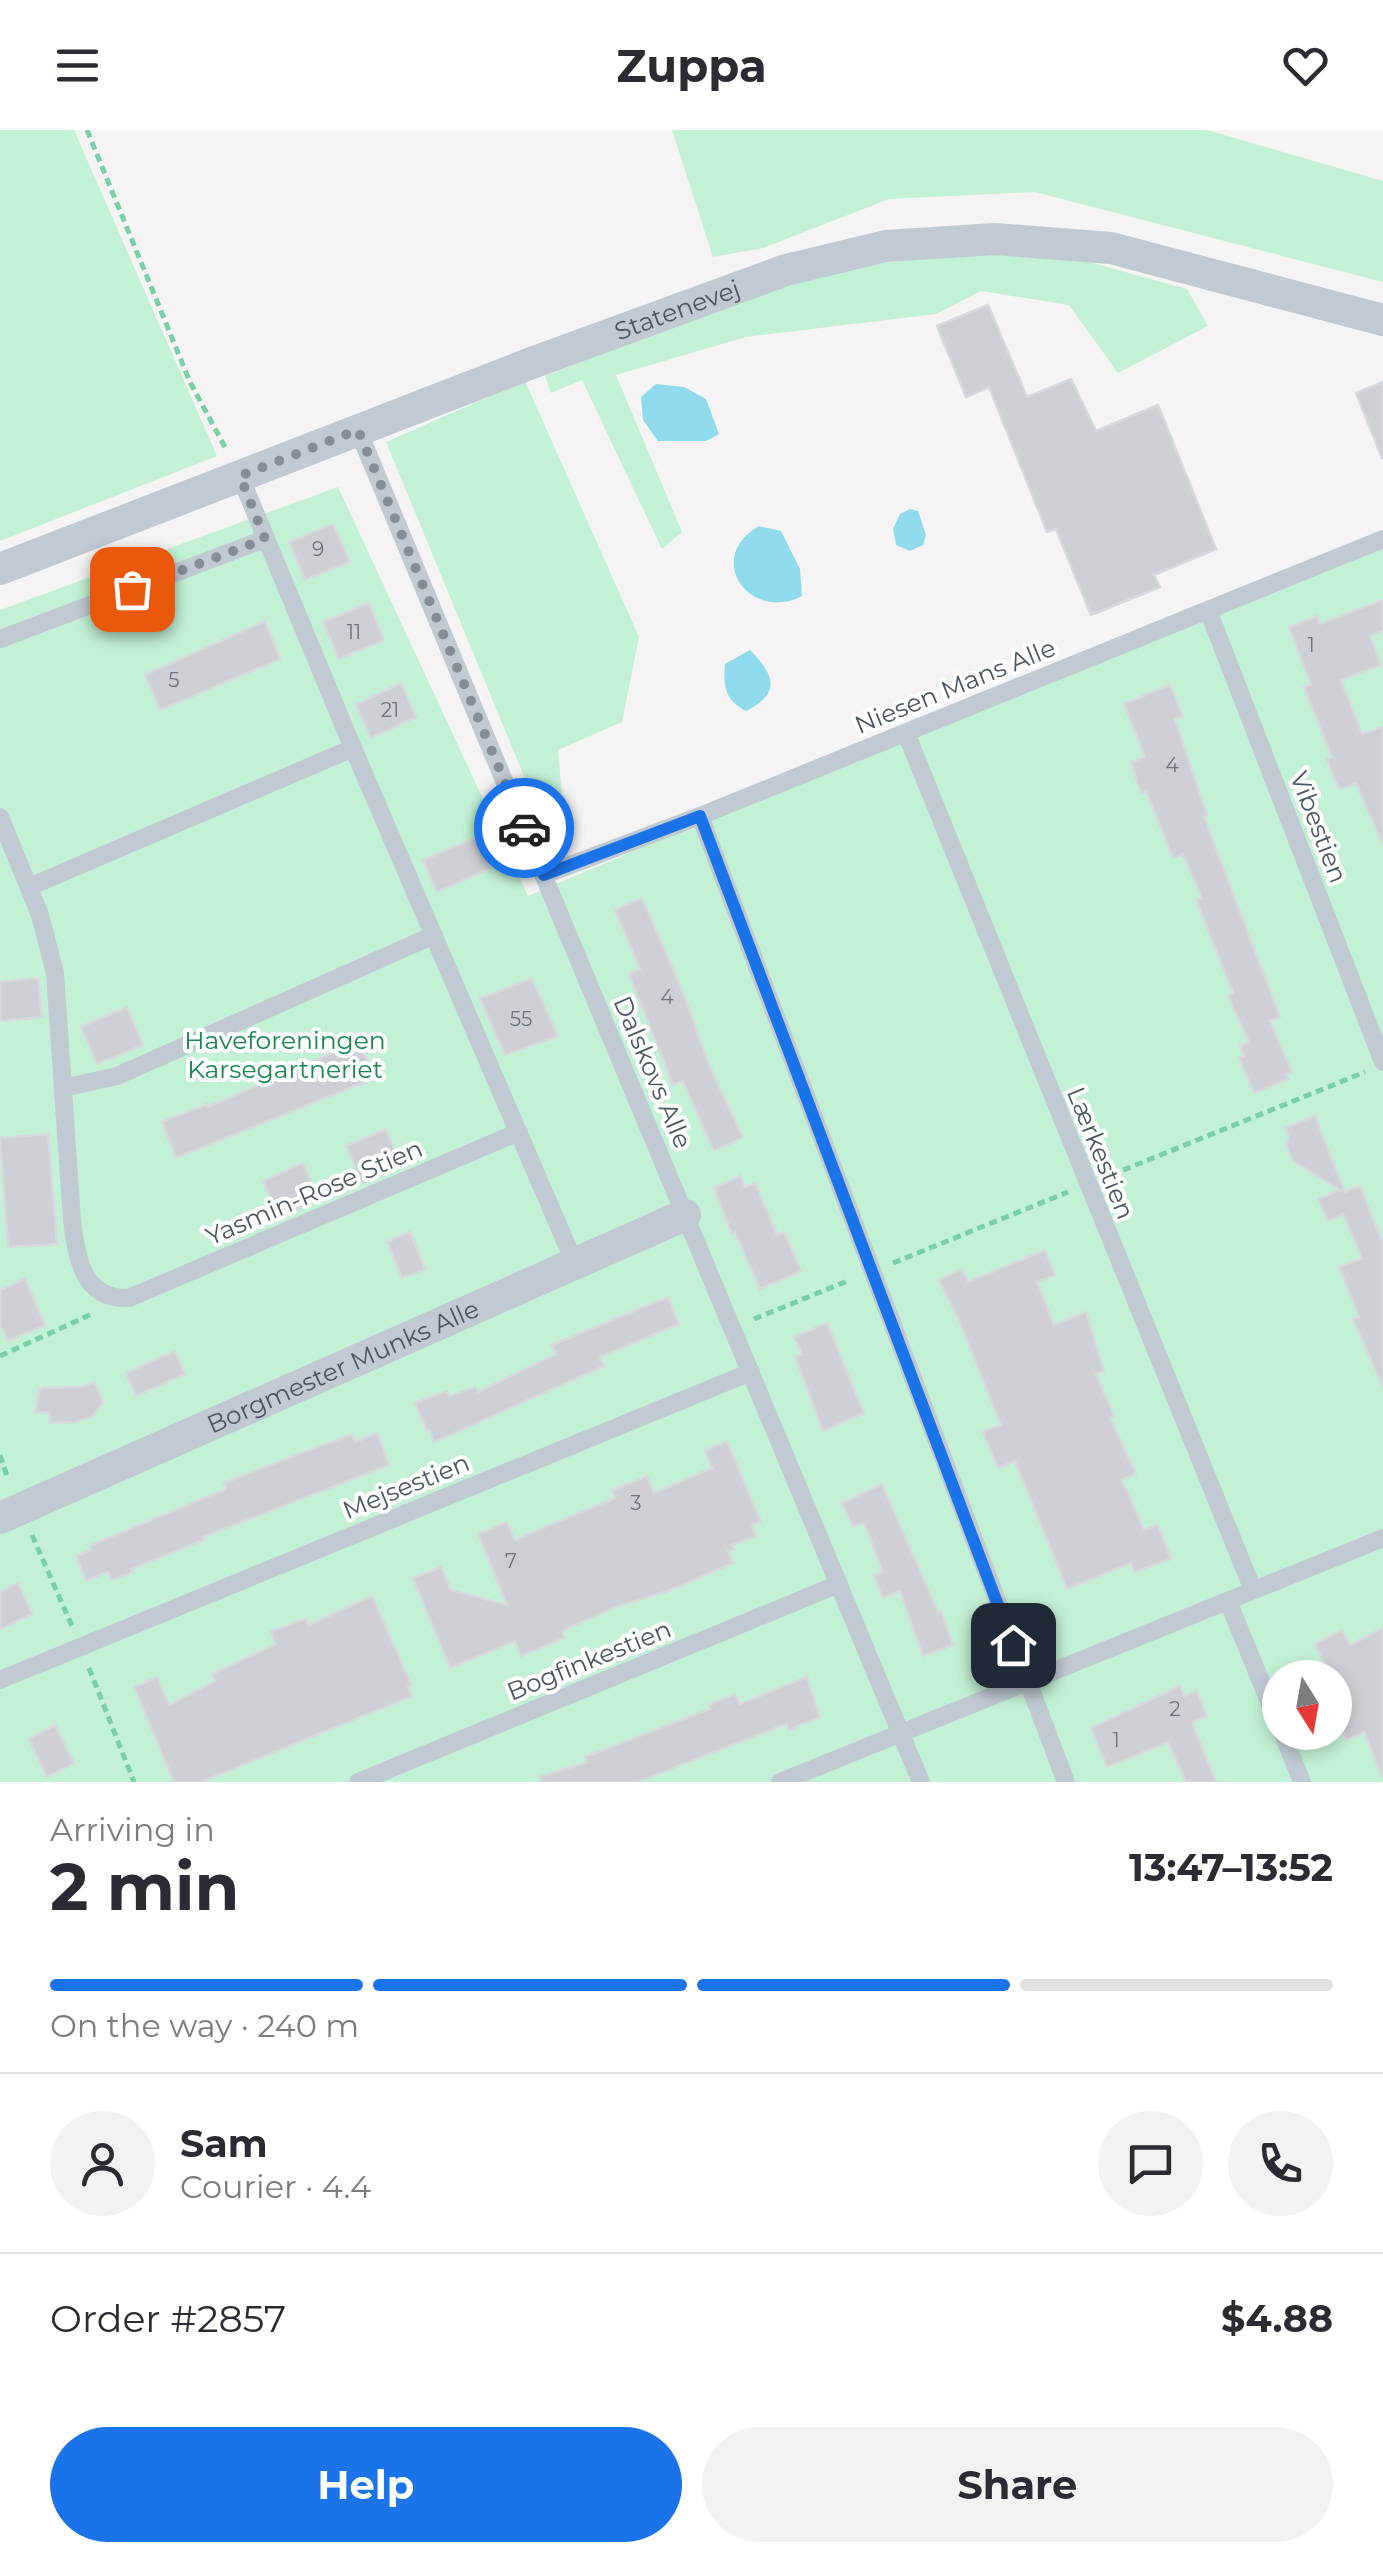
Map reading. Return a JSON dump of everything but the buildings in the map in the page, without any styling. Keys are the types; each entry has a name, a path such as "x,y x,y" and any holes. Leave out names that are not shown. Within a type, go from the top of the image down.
{"street":[{"name":"Statenevej","path":"0,569 786,270 886,246 994,238 1110,248 1383,320"},
{"name":"Borgmester Munks Alle","path":"0,1518 686,1215"}],"lane":[{"name":"Dalskovs Alle","path":"358,430 921,1782"},
{"path":"240,476 575,1264"},
{"path":"0,638 265,539"},
{"name":"Niesen Mans Alle","path":"544,875 700,816 1383,539"},
{"name":"Vibestien","path":"1208,610 1383,1062"},
{"name":"Lærkestien","path":"906,733 1253,1590"},
{"path":"29,887 353,748"},
{"path":"700,816 1066,1782"},
{"path":"0,817 40,915 56,973 76,1254 94,1290 112,1298 129,1298"},
{"path":"63,1088 117,1076 434,935"},
{"name":"Yasmin-Rose Stien","path":"129,1298 519,1132"},
{"name":"Mejsestien","path":"0,1680 751,1372"},
{"path":"780,1782 1383,1538"},
{"name":"Bogfinkestien","path":"358,1782 839,1584"},
{"path":"1228,1601 1262,1684"},
{"path":"1289,1750 1302,1782"}],"path":[{"path":"87,130 190,382 240,476"},
{"path":"732,1328 1364,1072"},
{"path":"0,1356 129,1298"}],"green space":[{"path":"0,130 74,130 217,456 0,541"},
{"path":"672,130 1207,130 1383,181 1383,282 1035,192 889,199 763,248 713,257"},
{"path":"975,253 1082,260 1187,289 1208,326 1118,373 1069,305 981,291 936,314 746,337 616,375 682,532 662,549 582,380 551,393 545,376 775,287 882,263"},
{"path":"525,381 639,637 622,722 558,750 563,806 540,815 386,442"},
{"name":"Haveforeningen Karsegartneriet","path":"338,487 528,896 1383,533 1383,1782 0,1782 0,610"}],"water":[{"path":"656,384 684,387 706,399 719,434 706,441 658,441 643,420 641,397"},
{"path":"910,509 918,511 926,535 923,545 910,551 896,545 893,529 900,514"},
{"path":"759,526 781,531 800,569 802,596 783,602 765,601 740,583 734,569 735,554 743,539"},
{"path":"750,650 765,668 770,684 765,698 746,711 727,692 725,664"}],"way so far":[{"path":"132,589 265,539 240,476 358,430 524,828"}],"route":[{"path":"524,828 544,875 700,816 1013,1645"}]}
